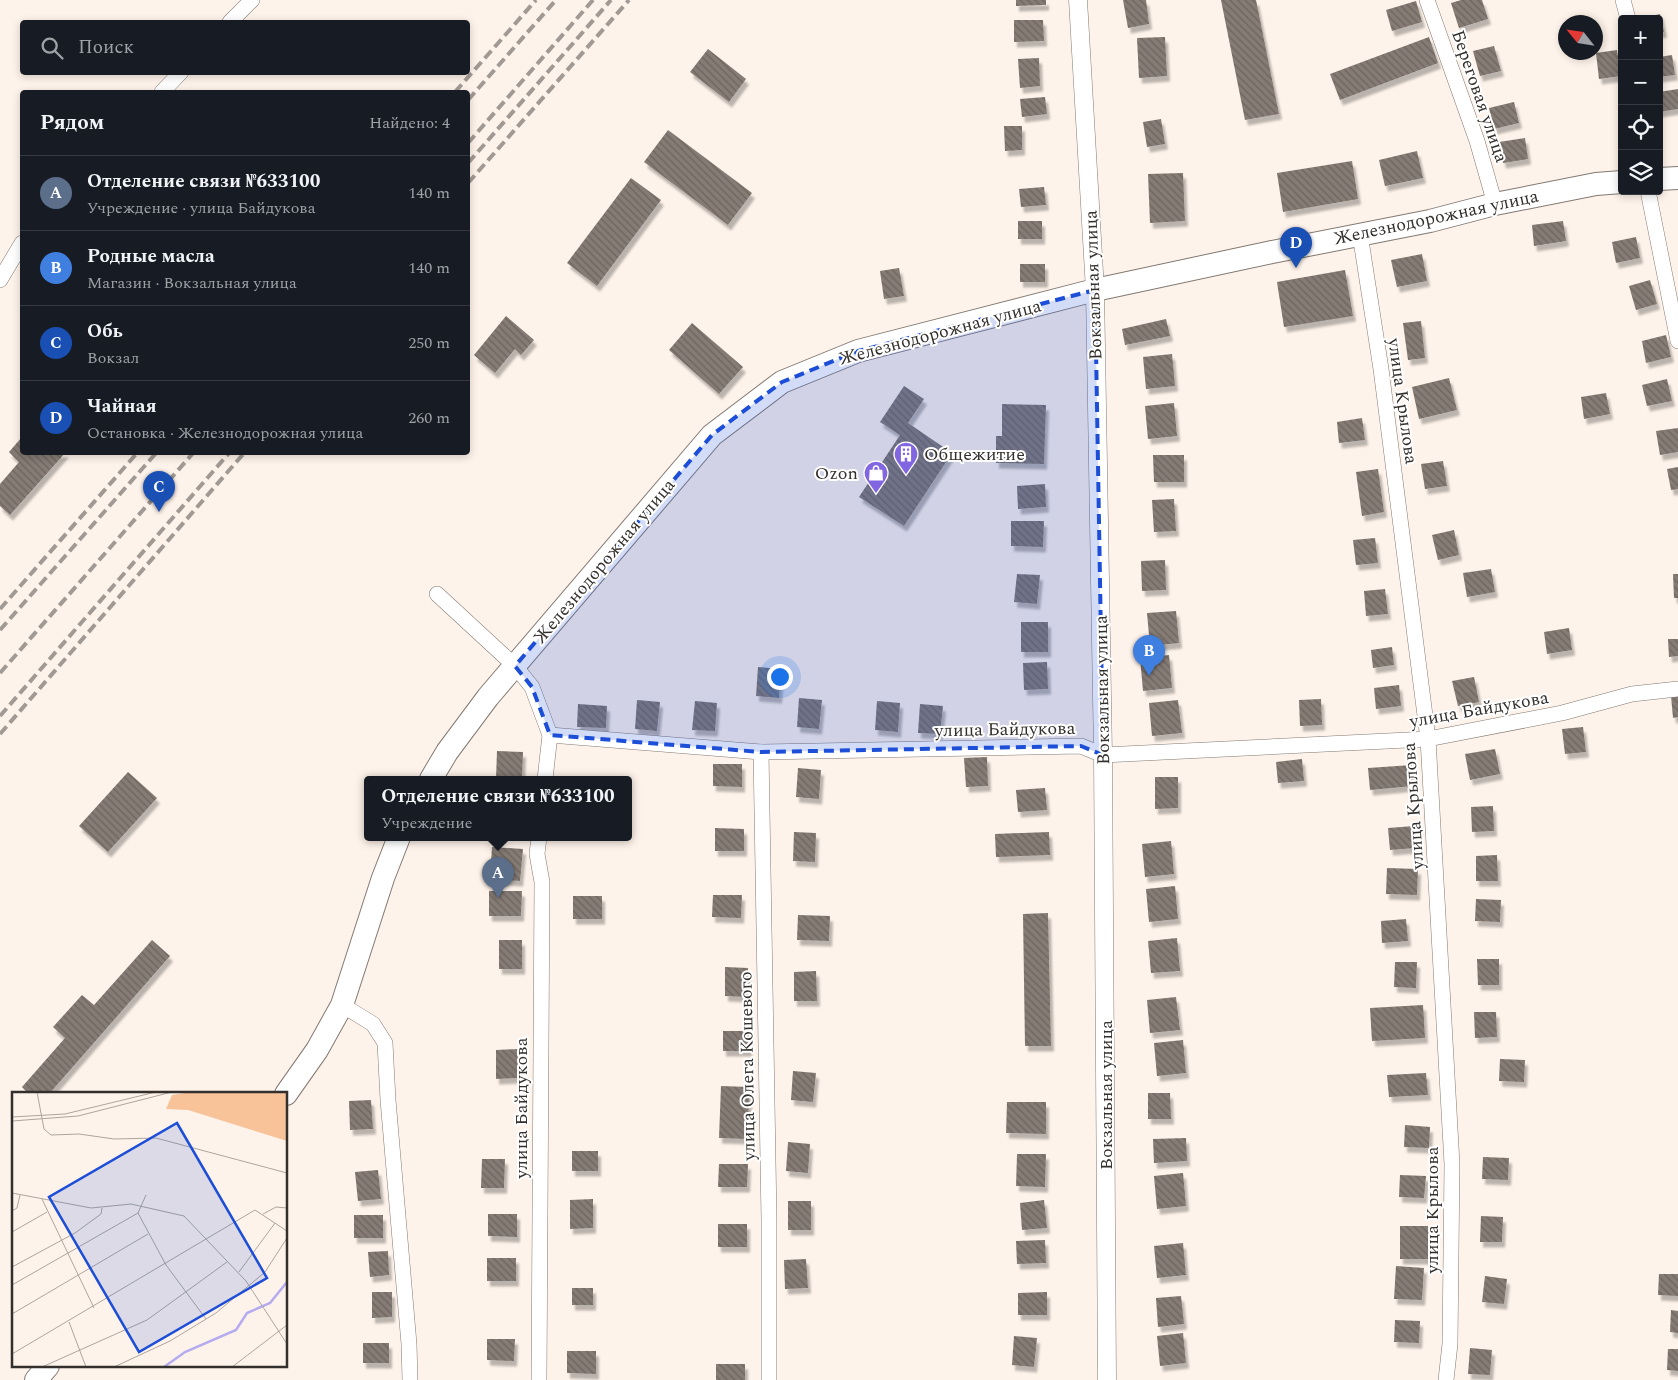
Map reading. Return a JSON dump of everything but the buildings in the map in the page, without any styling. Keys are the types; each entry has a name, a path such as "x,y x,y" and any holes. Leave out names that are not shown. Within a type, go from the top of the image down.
{"main road":[{"path":"1663,179 1678,178"},
{"name":"Железнодорожная улица","path":"433,776 447,752 488,697 712,435 782,382 858,351 1095,290 1430,221 1495,204 1596,184 1618,182"},
{"path":"287,1092 317,1050 342,1005 377,896 398,841"},
{"path":"36,1380 46,1368"}],"street":[{"path":"232,20 252,0"},
{"name":"Вокзальная улица","path":"1078,0 1095,290 1103,755 1108,1380"},
{"name":"Береговая улица","path":"1427,0 1477,141 1495,204"},
{"path":"1623,0 1627,15"},
{"path":"164,90 178,75"},
{"path":"1649,195 1678,341"},
{"name":"улица Крылова","path":"1360,234 1381,369 1428,739 1452,1164 1450,1344 1446,1380"},
{"path":"0,280 20,246"},
{"path":"438,594 515,666 532,686 550,735 545,776"},
{"name":"улица Байдукова","path":"550,735 761,752 1081,746 1103,755 1428,739 1562,714 1632,694 1678,689"},
{"name":"улица Олега Кошевого","path":"761,752 769,1380"},
{"name":"улица Байдукова","path":"539,841 537,854 542,882 539,1194 540,1380"},
{"path":"342,1005 372,1024 385,1043 388,1100 409,1344 410,1380"}],"highlighted area":[{"path":"1095,290 1103,755 1081,746 761,752 550,735 532,687 515,666 712,435 782,382 858,351"}],"railway":[{"path":"470,75 536,0"},
{"path":"470,98 556,0"},
{"path":"470,141 593,0"},
{"path":"470,161 611,0"},
{"path":"470,181 629,0"},
{"path":"457,90 470,75"},
{"path":"0,609 135,455"},
{"path":"0,630 154,455"},
{"path":"0,673 191,455"},
{"path":"0,716 227,455"},
{"path":"0,734 242,455"}],"place":[{"name":"Чайная","path":"1296,268"},
{"name":"Общежитие","path":"906,475"},
{"name":"Ozon","path":"876,494"},
{"name":"Обь","path":"159,512"},
{"name":"Родные масла","path":"1149,676"},
{"name":"Отделение связи №633100","path":"498,898"}]}
